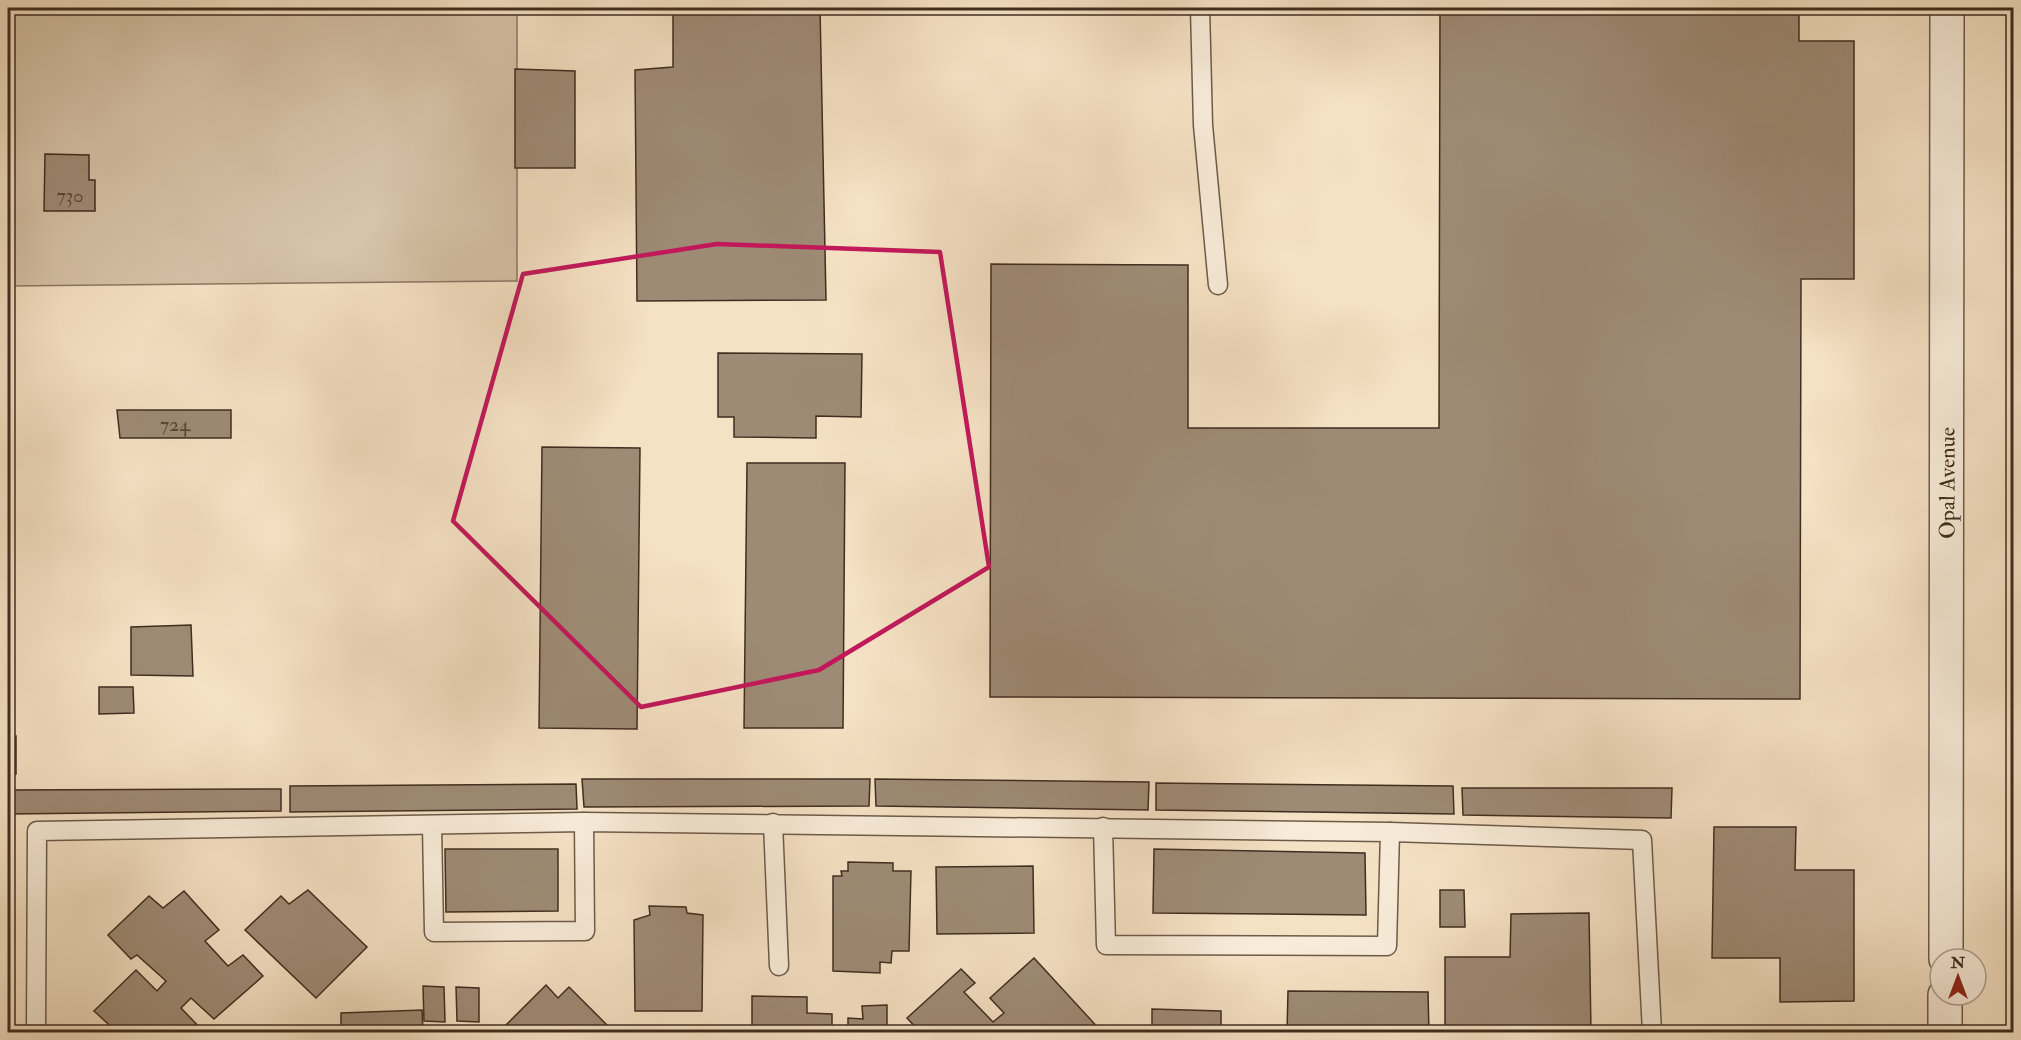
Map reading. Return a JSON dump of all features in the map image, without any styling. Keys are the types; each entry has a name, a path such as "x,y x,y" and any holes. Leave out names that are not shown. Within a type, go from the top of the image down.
{"street":[{"name":"Opal Avenue","path":"1946,947 1947,8"},
{"path":"1945,1032 1946,1007"}],"lane":[{"path":"1200,8 1203,125 1218,285"},
{"path":"432,825 434,932 585,931 584,822"},
{"path":"36,1032 37,831 584,822 1390,832 1642,840 1652,1032"},
{"path":"773,824 779,966"},
{"path":"1103,828 1106,945 1387,946 1390,832"}],"highlighted area":[{"path":"717,244 940,252 989,567 819,670 641,707 453,521 523,274"}],"shaded area":[{"path":"8,8 517,8 517,281 8,286"}],"building":[{"path":"673,8 820,8 826,300 637,301 635,70 673,67"},
{"path":"1440,8 1799,8 1799,41 1854,41 1854,279 1801,279 1800,699 990,697 991,264 1188,265 1188,428 1439,428"},
{"path":"515,69 575,71 575,168 515,168"},
{"path":"45,154 89,155 89,180 95,180 95,211 44,211"},
{"path":"718,353 862,354 861,417 816,416 816,438 734,437 734,417 718,417"},
{"path":"117,410 231,410 231,438 120,438"},
{"path":"542,447 640,448 637,729 539,728"},
{"path":"747,463 845,463 843,728 744,728"},
{"path":"191,625 193,676 131,675 131,627"},
{"path":"99,687 133,687 134,713 99,714"},
{"path":"8,736 16,736 16,774 8,774"},
{"path":"582,779 870,779 869,806 584,807"},
{"path":"875,779 1149,782 1148,810 876,806"},
{"path":"1156,783 1453,786 1454,814 1156,810"},
{"path":"576,784 577,809 290,812 290,786"},
{"path":"1462,788 1672,788 1671,818 1463,815"},
{"path":"281,789 281,811 8,814 8,790"},
{"path":"1714,827 1796,827 1795,870 1854,870 1854,1001 1780,1002 1780,958 1712,958"},
{"path":"445,849 558,849 558,911 446,912"},
{"path":"1154,849 1365,853 1366,915 1153,913"},
{"path":"848,862 893,863 893,871 911,871 909,951 892,951 891,963 880,962 880,973 833,971 833,876 842,876 841,871 848,871"},
{"path":"1033,866 1034,933 937,934 936,867"},
{"path":"308,890 367,947 316,998 245,930 281,896 289,904"},
{"path":"1440,890 1464,890 1465,927 1440,927"},
{"path":"184,891 219,930 205,941 228,966 243,955 263,976 214,1019 191,998 181,1008 204,1032 117,1032 94,1011 136,970 157,991 166,981 137,955 131,959 108,935 149,896 163,908"},
{"path":"649,906 686,907 687,913 703,915 702,1011 635,1011 634,920 650,915"},
{"path":"1589,913 1591,1032 1445,1032 1445,957 1510,957 1511,914"},
{"path":"1034,958 1102,1032 920,1032 907,1018 961,969 975,983 964,992 993,1022 1004,1013 990,998"},
{"path":"546,985 558,998 569,987 614,1032 512,1032 505,1026"},
{"path":"423,986 444,987 445,1022 424,1021"},
{"path":"456,987 479,988 479,1022 457,1021"},
{"path":"1288,991 1428,992 1429,1032 1287,1032"},
{"path":"752,996 807,997 807,1013 832,1014 832,1032 752,1032"},
{"path":"887,1005 887,1032 848,1032 848,1018 863,1019 862,1006"},
{"path":"1152,1009 1221,1011 1221,1032 1152,1032"},
{"path":"422,1010 423,1032 332,1032 332,1029 341,1030 341,1013"}]}
